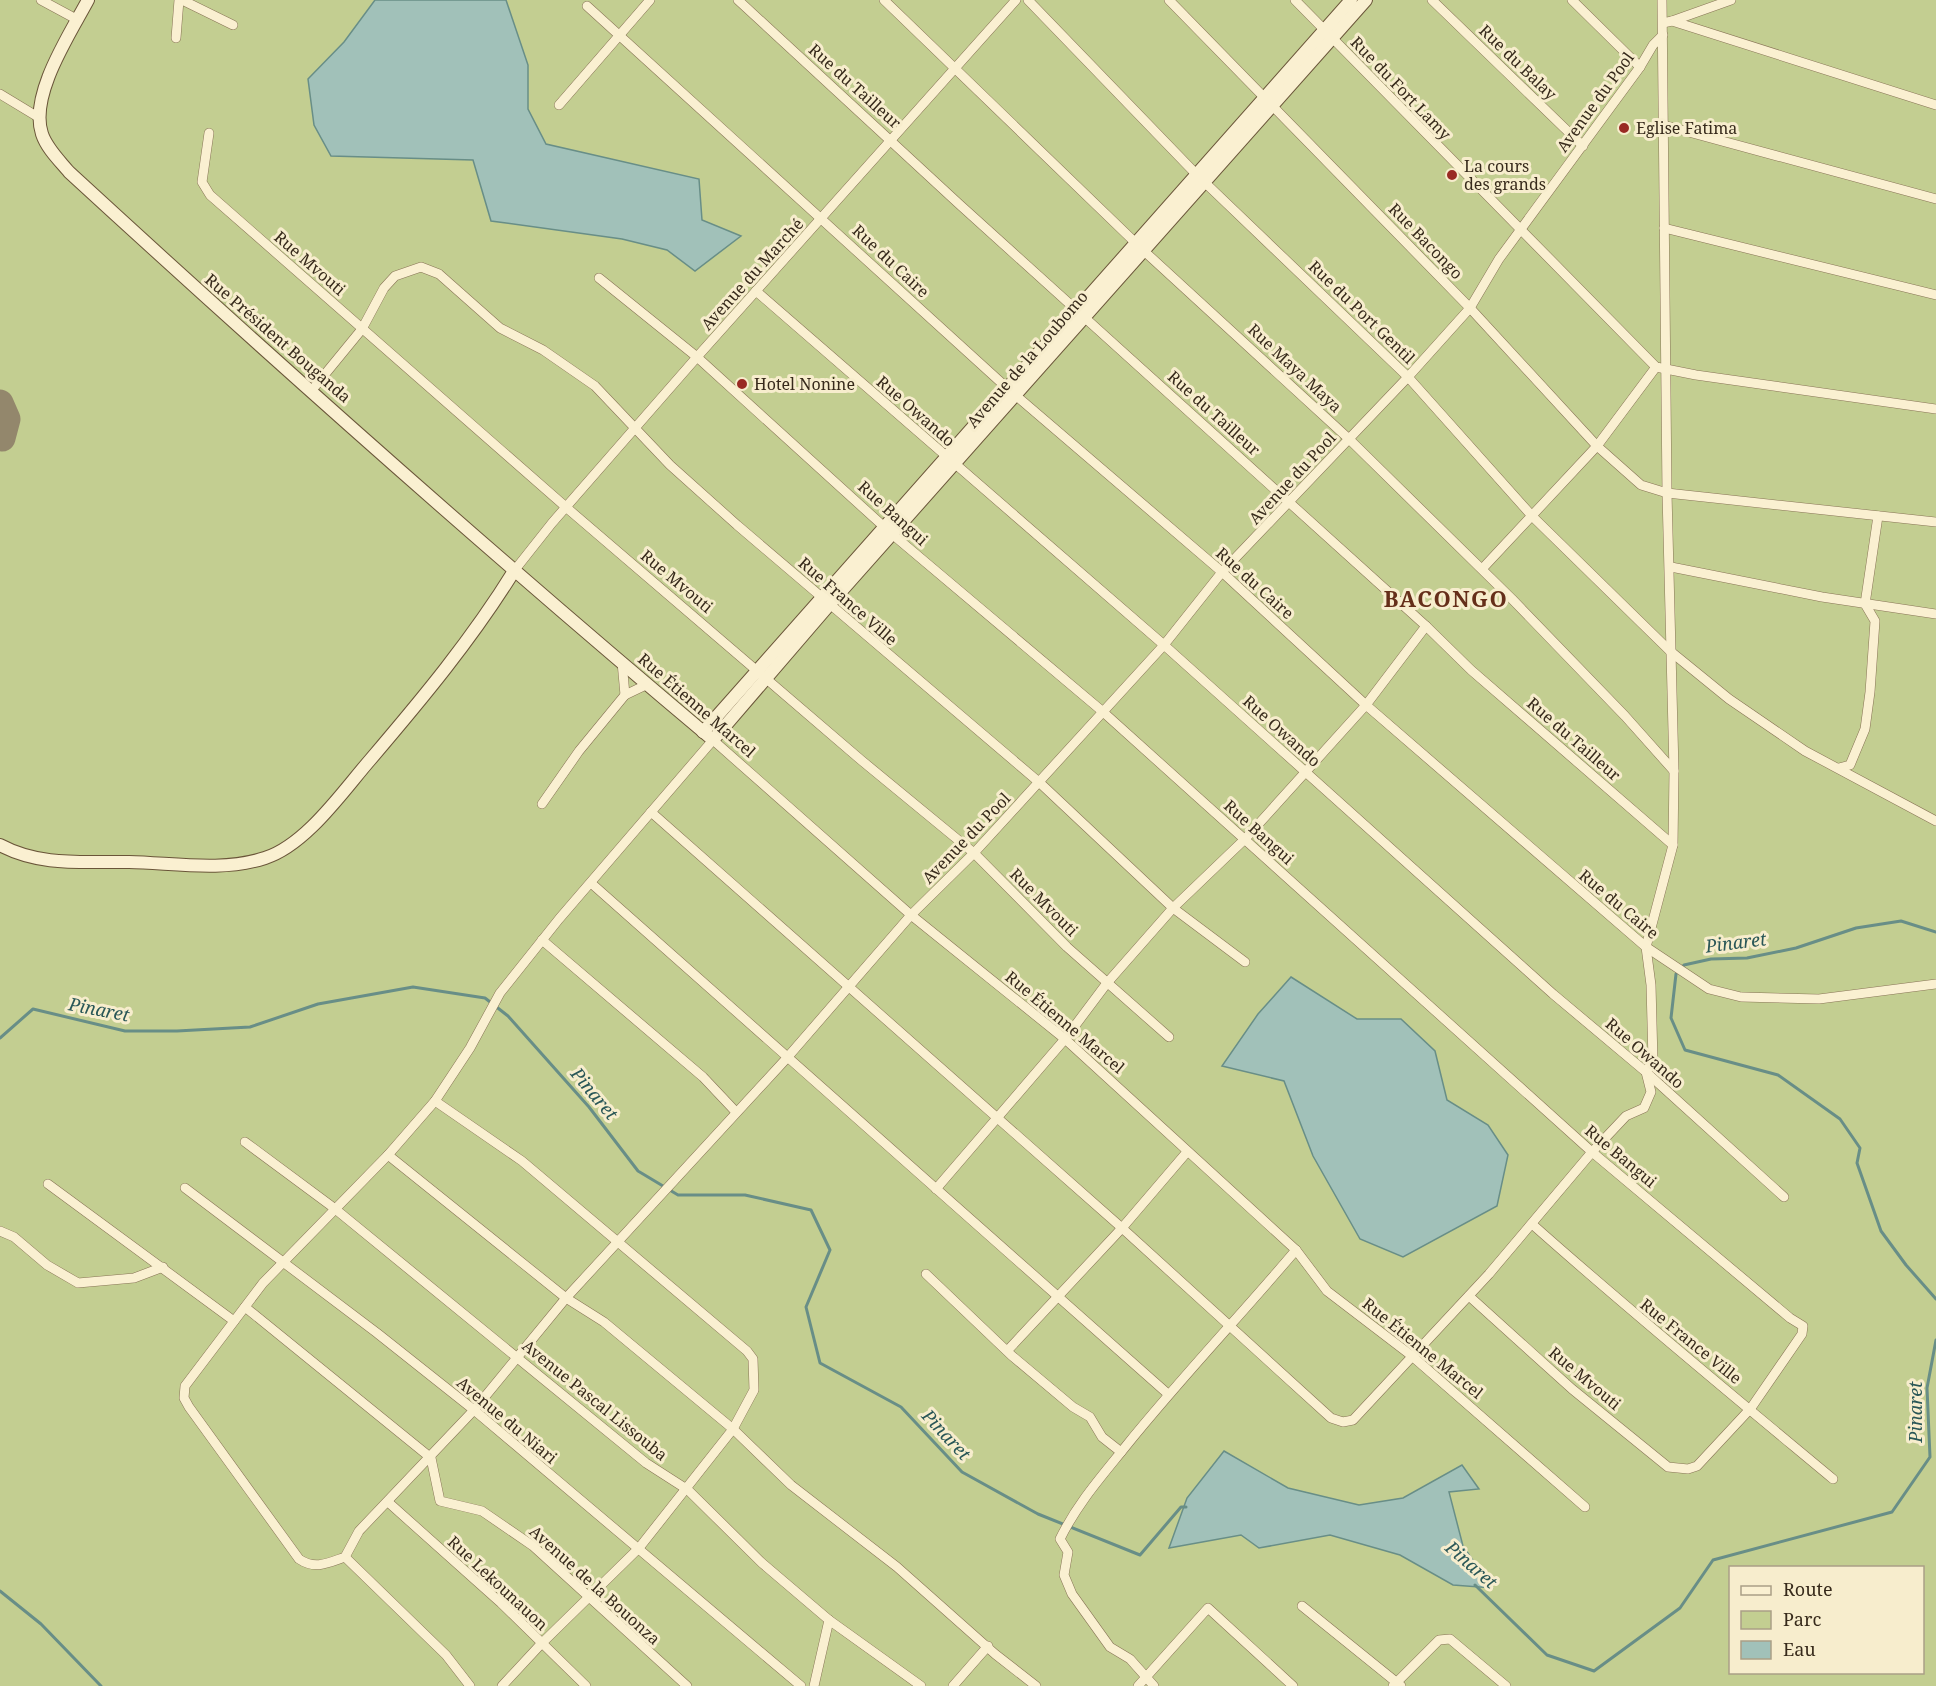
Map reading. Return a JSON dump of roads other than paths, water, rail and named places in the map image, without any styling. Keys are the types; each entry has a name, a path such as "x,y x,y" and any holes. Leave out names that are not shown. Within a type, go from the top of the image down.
{"street":[{"path":"41,0 78,20"},
{"path":"0,94 38,117 44,90 88,0"},
{"path":"176,38 181,0 233,25"},
{"path":"559,105 650,0"},
{"name":"Rue du Tailleur","path":"738,0 1426,626 1471,670 1672,845"},
{"name":"Rue Maya Maya","path":"884,0 1139,246 1349,439 1482,569 1617,707 1674,771"},
{"name":"Avenue du Marché","path":"514,572 697,357 1016,0"},
{"name":"Rue du Port Gentil","path":"1028,0 1200,178 1408,377 1533,517 1670,651 1769,728 1936,821"},
{"name":"Rue Bacongo","path":"1169,0 1470,308 1597,446 1641,485 1667,493 1936,522"},
{"name":"Rue du Fort Lamy","path":"1295,0 1656,367"},
{"name":"Avenue de la Loubomo","path":"1328,34 1351,0"},
{"name":"Avenue de la Loubomo","path":"708,736 888,530 944,457 1075,309 1139,246 1328,34 1366,0"},
{"name":"Rue du Balay","path":"1432,0 1582,146"},
{"path":"1572,0 1640,67"},
{"path":"651,812 1122,1228 1331,1418 1343,1422 1353,1420 1469,1296 1592,1152 1626,1116 1644,1108 1651,1092 1646,1072 1653,1061 1651,985 1646,947 1672,845 1674,771 1674,705 1670,651 1671,567 1667,493 1663,125 1663,35 1668,22 1662,0"},
{"path":"1668,22 1731,0"},
{"name":"Rue du Caire","path":"587,6 822,217 1016,396 1222,572 1366,705 1646,947 1709,989 1734,996 1819,999 1936,984"},
{"path":"1668,22 1936,105"},
{"name":"Avenue du Pool","path":"345,1557 359,1531 431,1458 474,1410 566,1298 786,1059 846,986 911,915 1040,783 1102,711 1164,645 1222,572 1408,377 1470,308 1499,259 1640,67 1653,45 1663,35"},
{"name":"Rue Président Bouganda","path":"38,117 45,143 69,172 514,572"},
{"path":"1663,125 1936,199"},
{"name":"Rue Mvouti","path":"209,133 202,182 205,190 567,508 861,760 974,853 1107,983 1169,1037"},
{"path":"1664,228 1936,295"},
{"name":"Avenue de la Loubomo","path":"888,530 955,465 1086,317 1139,246"},
{"name":"Rue France Ville","path":"363,329 375,303 395,276 421,267 430,269 500,328 543,350 595,387 670,465 824,602 1040,783 1173,908 1245,963"},
{"name":"Rue Bangui","path":"599,278 697,357 888,530 1102,711 1592,1152 1790,1318 1803,1326 1802,1334 1751,1408"},
{"name":"Rue Owando","path":"756,291 944,457 1164,645 1553,994 1646,1072 1784,1197"},
{"path":"312,390 363,329"},
{"path":"1482,569 1597,446 1656,367 1696,375 1936,409"},
{"path":"1839,768 1850,765 1864,729 1870,692 1875,621 1865,604 1878,516"},
{"path":"1671,567 1865,604 1936,614"},
{"path":"0,845 42,861 208,865 240,864 280,851 294,843 319,818 403,721 476,630 514,572"},
{"name":"Rue Étienne Marcel","path":"514,572 648,684 911,915 1065,1039 1296,1250 1327,1291 1412,1356 1585,1507"},
{"path":"936,1189 1065,1039 1107,983 1173,908 1245,839 1366,705 1426,626"},
{"path":"622,662 625,696"},
{"path":"542,804 579,751 625,696 648,684"},
{"path":"470,1686 446,1655 345,1557 318,1566 307,1564 299,1559 184,1398 184,1386 282,1262 388,1155 435,1101 460,1065 500,993 542,940 699,758 708,736"},
{"path":"591,883 786,1059 1168,1394"},
{"path":"542,940 703,1077 736,1112"},
{"path":"435,1101 522,1161 747,1351 753,1359 754,1390 733,1429 688,1490 639,1548 541,1644 502,1686"},
{"name":"Avenue Pascal Lissouba","path":"245,1142 334,1208 646,1463 688,1490 762,1563 829,1620 921,1686"},
{"path":"1008,1350 1122,1228 1187,1152"},
{"path":"388,1155 566,1298 604,1322 733,1429 791,1485 897,1568 995,1654 1036,1686"},
{"path":"48,1184 234,1321"},
{"name":"Avenue du Niari","path":"185,1188 474,1410 547,1475 639,1548 801,1686"},
{"name":"Rue France Ville","path":"1532,1224 1636,1317 1751,1408 1833,1479"},
{"path":"0,1231 14,1237 47,1265 78,1283 134,1278 163,1267"},
{"path":"1154,1686 1144,1678 1130,1659 1110,1647 1072,1594 1064,1575 1068,1552 1059,1539 1071,1515 1120,1452 1168,1394 1230,1328 1296,1250"},
{"path":"926,1274 1073,1407 1090,1417 1102,1437 1120,1452"},
{"name":"Rue Mvouti","path":"1469,1296 1572,1389 1668,1467 1688,1469 1697,1467 1751,1408"},
{"path":"245,1306 431,1458"},
{"name":"Avenue de la Bouonza","path":"431,1458 440,1501 482,1511 533,1546 687,1686"},
{"name":"Rue Lekounauon","path":"388,1502 501,1603 586,1686"},
{"path":"1302,1606 1397,1685 1439,1640 1450,1639 1506,1686"},
{"path":"1138,1686 1208,1608 1293,1686"},
{"path":"814,1686 829,1620"},
{"path":"953,1686 988,1646"}],"water":[{"path":"375,0 506,0 528,65 528,109 546,144 699,179 702,220 741,236 695,271 667,250 622,239 491,221 473,160 331,156 314,125 308,79 344,42"},
{"path":"1291,977 1357,1019 1401,1019 1435,1051 1447,1100 1488,1125 1508,1155 1497,1206 1403,1257 1360,1239 1313,1156 1284,1081 1222,1066 1258,1014"},
{"path":"1224,1451 1288,1488 1359,1505 1403,1498 1462,1465 1479,1489 1449,1492 1463,1546 1492,1588 1453,1585 1400,1555 1330,1535 1259,1548 1241,1535 1169,1548 1187,1498"}],"waterway":[{"name":"Pinaret","path":"1936,932 1901,921 1856,928 1796,948 1747,958 1711,959 1684,965 1676,974 1671,1018 1685,1050 1778,1075 1840,1119 1860,1148 1857,1163 1881,1231 1906,1265 1936,1299"},
{"name":"Pinaret","path":"0,1038 33,1009 125,1031 177,1031 250,1027 318,1004 413,987 485,998 508,1016 589,1107 638,1171 678,1195 745,1195 811,1210 830,1250 806,1307 820,1363 901,1407 962,1472 1038,1514 1140,1555 1181,1507 1186,1507"},
{"name":"Pinaret","path":"1475,1585 1547,1655 1594,1671 1680,1608 1713,1560 1892,1512 1930,1457 1927,1388 1936,1340"},
{"path":"0,1591 41,1624 101,1686"}],"place":[{"name":"Eglise Fatima","path":"1624,128"},
{"name":"La cours des grands","path":"1452,175"},
{"name":"Hotel Nonine","path":"742,384"}],"district":[{"name":"BACONGO","path":"1446,599"}]}
